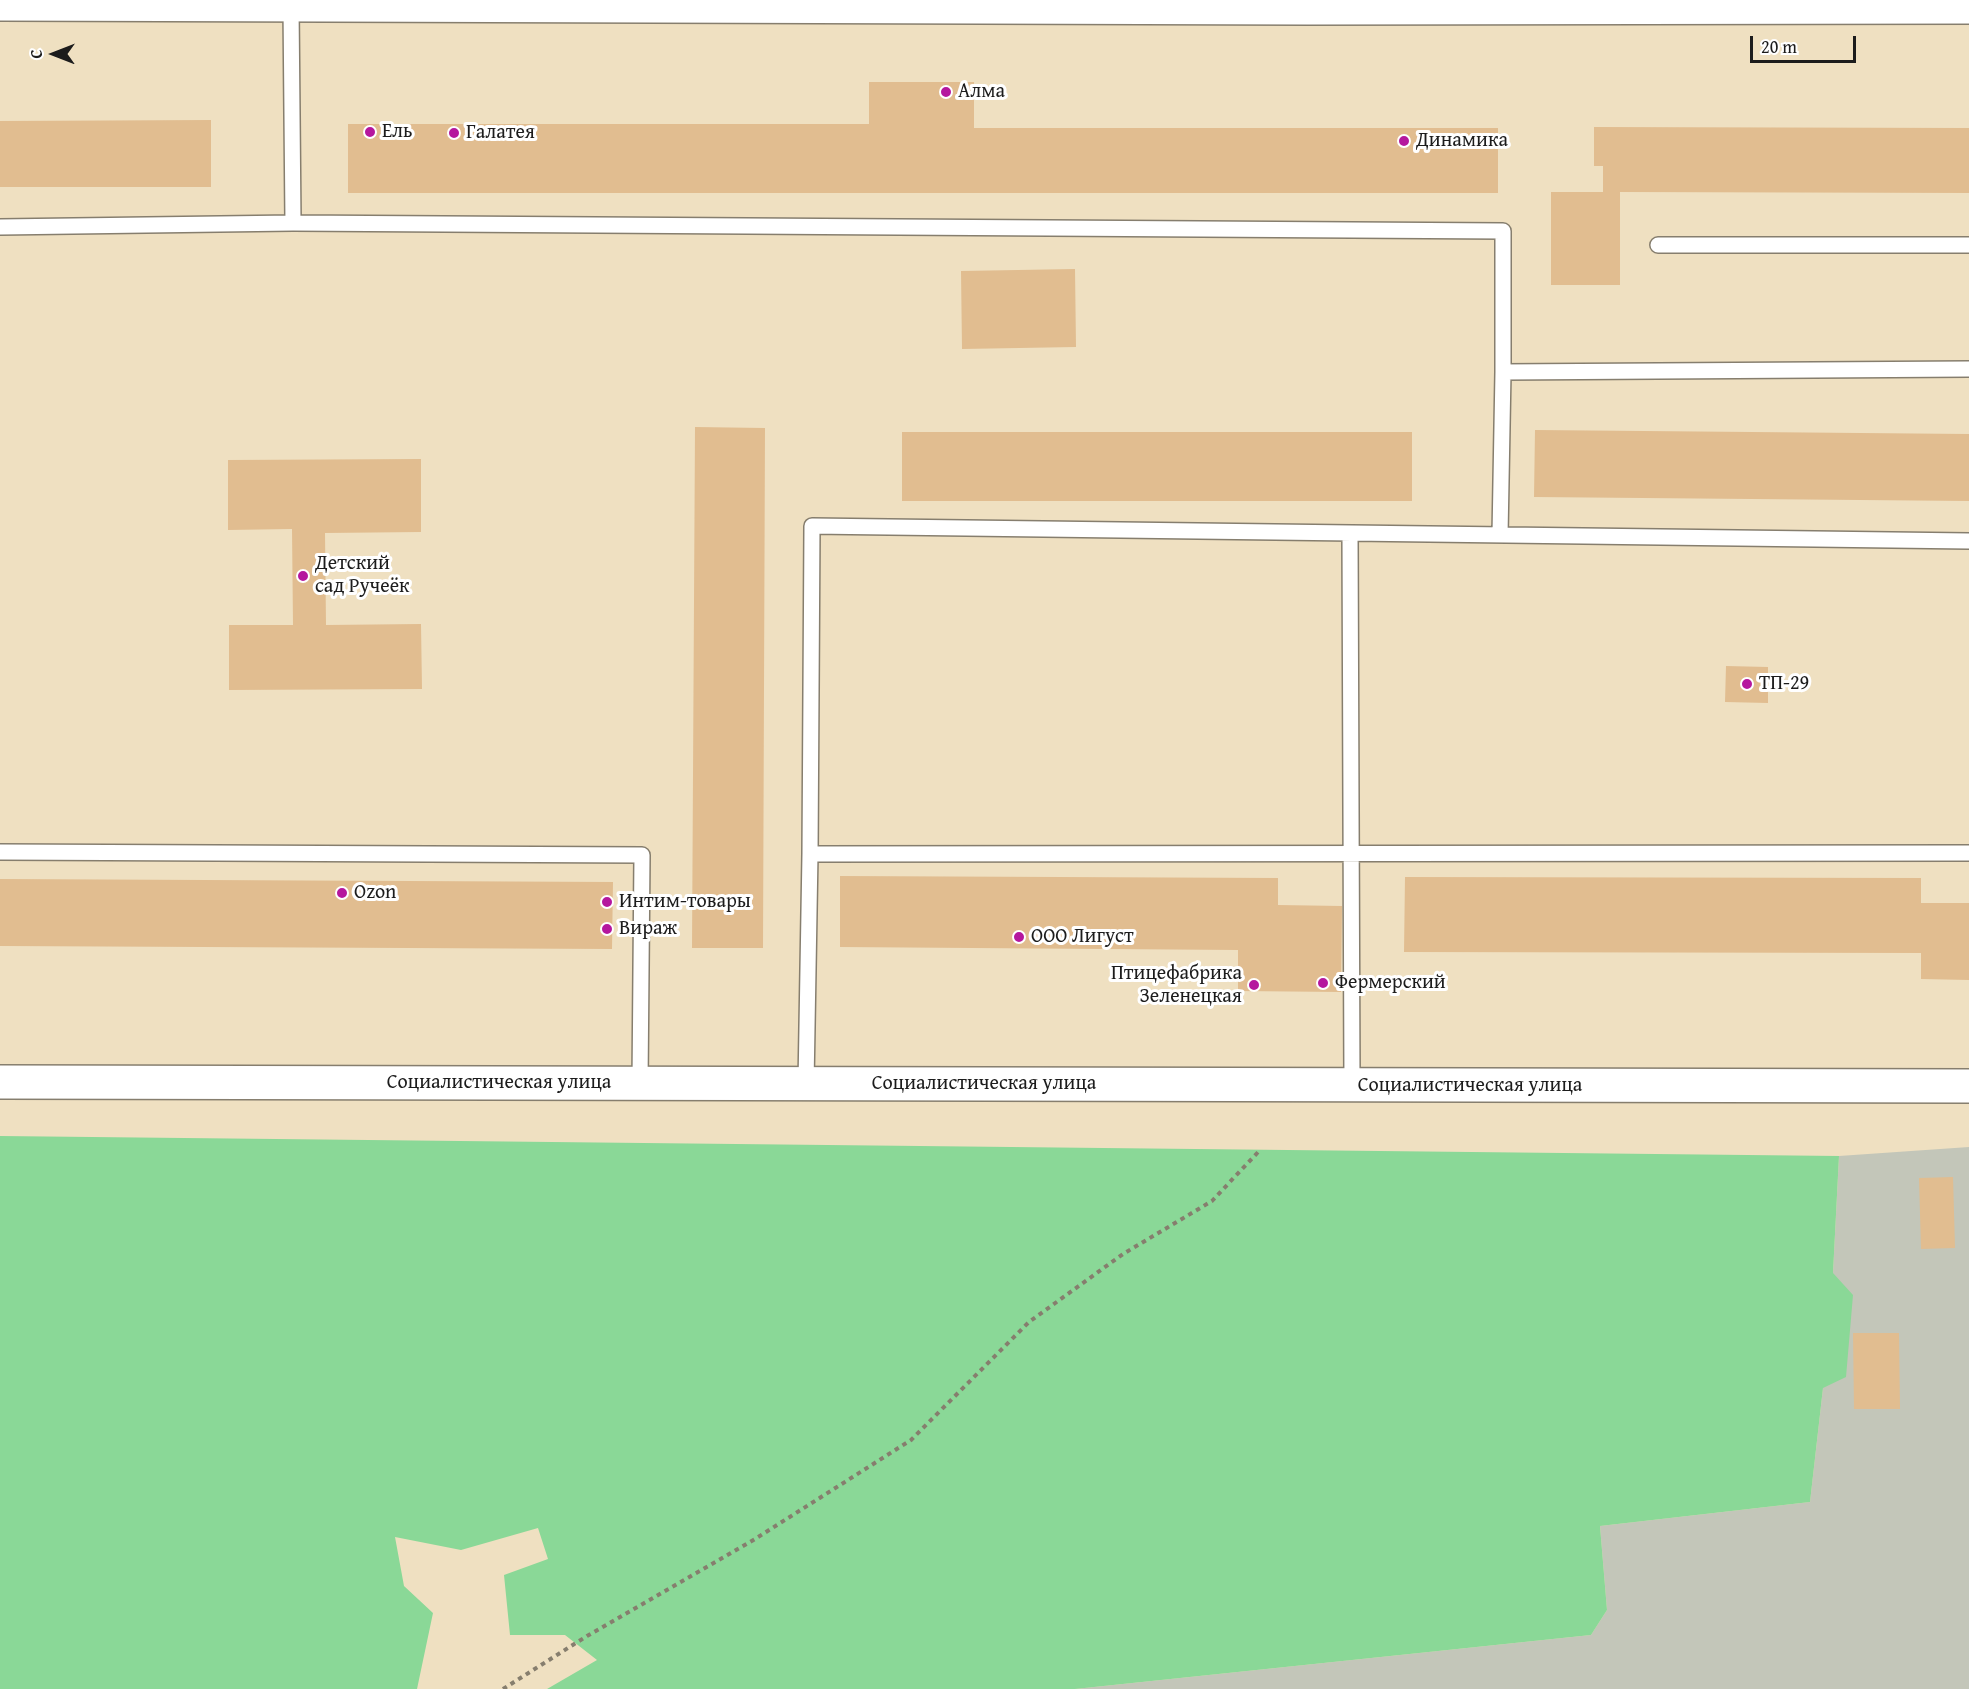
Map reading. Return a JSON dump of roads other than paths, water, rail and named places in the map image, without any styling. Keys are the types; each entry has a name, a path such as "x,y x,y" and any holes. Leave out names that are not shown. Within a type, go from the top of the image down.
{"main road":[{"path":"0,4 291,6 1956,4"},
{"name":"Социалистическая улица","path":"0,1082 1969,1086"}],"lane":[{"path":"291,6 293,223"},
{"path":"0,227 293,223 1503,231 1500,535"},
{"path":"1658,246 1969,244"},
{"path":"1503,372 1969,369"},
{"path":"806,1084 812,526 1969,541"},
{"path":"1350,533 1352,1085"},
{"path":"0,852 642,855 640,1083"},
{"path":"810,854 1969,853"}],"place":[{"name":"Алма","path":"946,92"},
{"name":"Ель","path":"370,132"},
{"name":"Галатея","path":"454,133"},
{"name":"Динамика","path":"1404,141"},
{"name":"Детский сад Ручеёк","path":"303,576"},
{"name":"ТП-29","path":"1747,684"},
{"name":"Ozon","path":"342,893"},
{"name":"Интим-товары","path":"607,902"},
{"name":"Вираж","path":"607,929"},
{"name":"ООО Лигуст","path":"1019,937"},
{"name":"Фермерский","path":"1323,983"},
{"name":"Птицефабрика Зеленецкая","path":"1254,985"}]}
